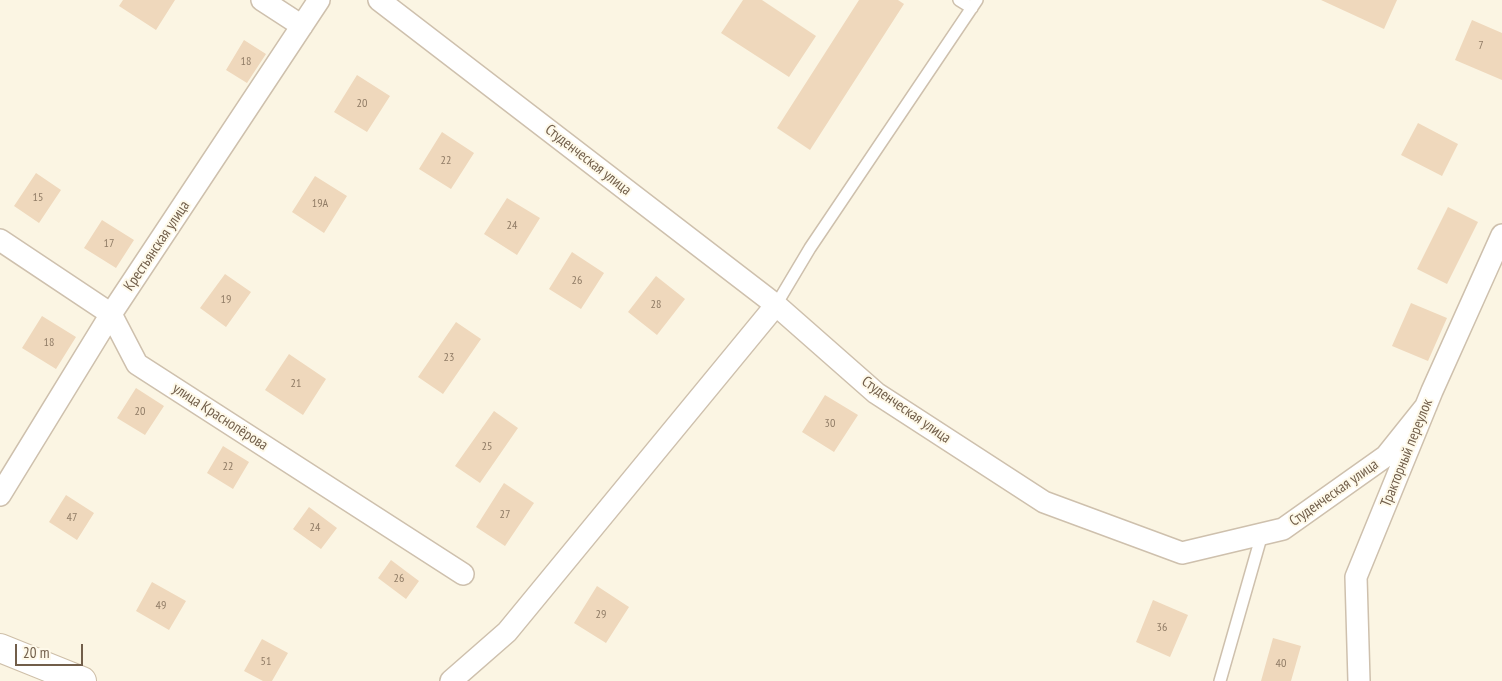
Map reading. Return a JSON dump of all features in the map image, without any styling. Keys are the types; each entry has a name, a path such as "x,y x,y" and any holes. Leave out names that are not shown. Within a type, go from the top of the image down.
{"street":[{"path":"262,0 302,26"},
{"name":"Крестьянская улица","path":"0,495 111,314 319,0"},
{"name":"Студенческая улица","path":"379,0 776,305 876,393 1044,502 1182,553 1283,529 1386,456 1426,406"},
{"name":"Тракторный переулок","path":"1359,681 1356,577 1426,406 1502,235"},
{"name":"улица Краснопёрова","path":"0,240 111,314 137,364 463,574"},
{"path":"451,681 507,632 776,305"},
{"path":"0,648 82,681"}],"lane":[{"path":"776,305 810,248 974,4 959,0"},
{"path":"1220,681 1262,534"}],"building":[{"path":"123,0 175,0 156,30 119,6"},
{"path":"743,0 762,0 816,36 789,77 721,33"},
{"path":"859,0 898,0 904,4 810,150 777,128"},
{"path":"1321,0 1397,0 1384,29"},
{"path":"1472,20 1502,33 1502,80 1455,60"},
{"path":"244,40 266,54 247,83 226,70"},
{"path":"357,75 390,96 367,132 334,112"},
{"path":"1418,123 1458,144 1442,176 1401,155"},
{"path":"442,132 474,153 451,189 419,169"},
{"path":"36,173 61,190 39,223 14,206"},
{"path":"315,176 347,196 324,233 292,212"},
{"path":"507,198 540,218 517,255 484,234"},
{"path":"1448,207 1478,222 1447,284 1417,269"},
{"path":"102,220 134,240 116,268 84,248"},
{"path":"572,252 604,273 581,309 549,289"},
{"path":"225,274 251,292 226,327 200,308"},
{"path":"656,276 685,299 657,335 628,312"},
{"path":"1411,303 1447,318 1428,361 1392,346"},
{"path":"42,316 76,337 56,369 22,348"},
{"path":"456,322 481,339 443,394 418,377"},
{"path":"289,354 326,379 303,415 265,390"},
{"path":"136,388 164,406 145,435 117,418"},
{"path":"825,395 858,415 834,452 802,432"},
{"path":"494,411 518,428 480,483 455,466"},
{"path":"223,446 249,462 233,489 207,473"},
{"path":"504,483 534,503 505,546 476,527"},
{"path":"66,495 94,513 77,540 49,522"},
{"path":"309,507 337,528 321,549 293,529"},
{"path":"391,560 419,581 406,599 378,578"},
{"path":"152,582 186,601 169,630 136,611"},
{"path":"597,586 629,607 606,643 574,623"},
{"path":"1153,600 1188,615 1170,657 1136,642"},
{"path":"1273,638 1301,646 1291,681 1261,681"},
{"path":"262,639 288,653 272,681 263,681 244,671"}]}
